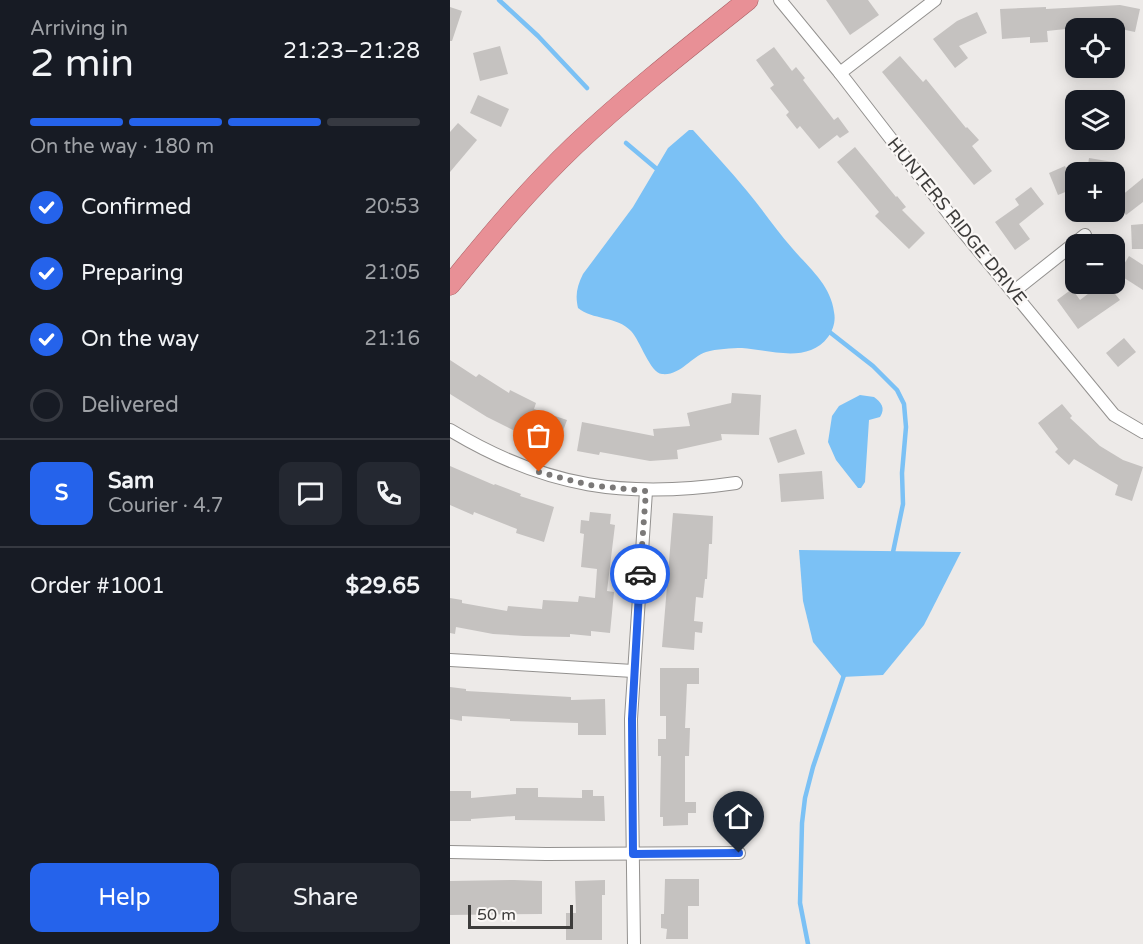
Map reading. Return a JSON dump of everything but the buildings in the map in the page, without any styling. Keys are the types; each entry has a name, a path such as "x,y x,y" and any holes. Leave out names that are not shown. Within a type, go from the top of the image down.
{"highway":[{"path":"450,285 525,196 574,146 657,73 748,0"}],"street":[{"name":"HUNTERS RIDGE DRIVE","path":"780,0 956,222 1114,415 1143,432"},
{"path":"840,73 935,0"},
{"path":"1013,292 1065,251"},
{"path":"450,430 500,457 539,472 589,485 646,491 736,483"},
{"path":"634,944 631,766 633,670 646,491"},
{"path":"450,660 633,670"},
{"path":"450,852 739,853"}],"water":[{"path":"689,130 693,130 734,175 824,285 832,302 835,319 830,334 820,345 799,353 776,353 742,348 714,350 701,354 674,372 662,374 653,368 634,335 625,326 612,320 590,315 578,308 577,291 583,274 633,207 668,148"},
{"path":"860,395 874,397 881,403 883,411 880,417 869,420 865,482 861,488 858,488 836,460 828,442 832,416 839,406"},
{"path":"799,550 961,552 924,625 883,675 842,677 813,642 803,601"}],"waterway":[{"path":"499,0 538,36 587,88"},
{"path":"626,143 658,170"},
{"path":"827,330 873,366 897,390 904,404 906,427 902,473 903,504 892,557"},
{"path":"808,944 800,903 802,823 805,798 845,672"}],"way so far":[{"path":"539,472 589,485 646,491 640,574"}],"route":[{"path":"640,574 633,670 631,766 633,854 739,853"}]}
